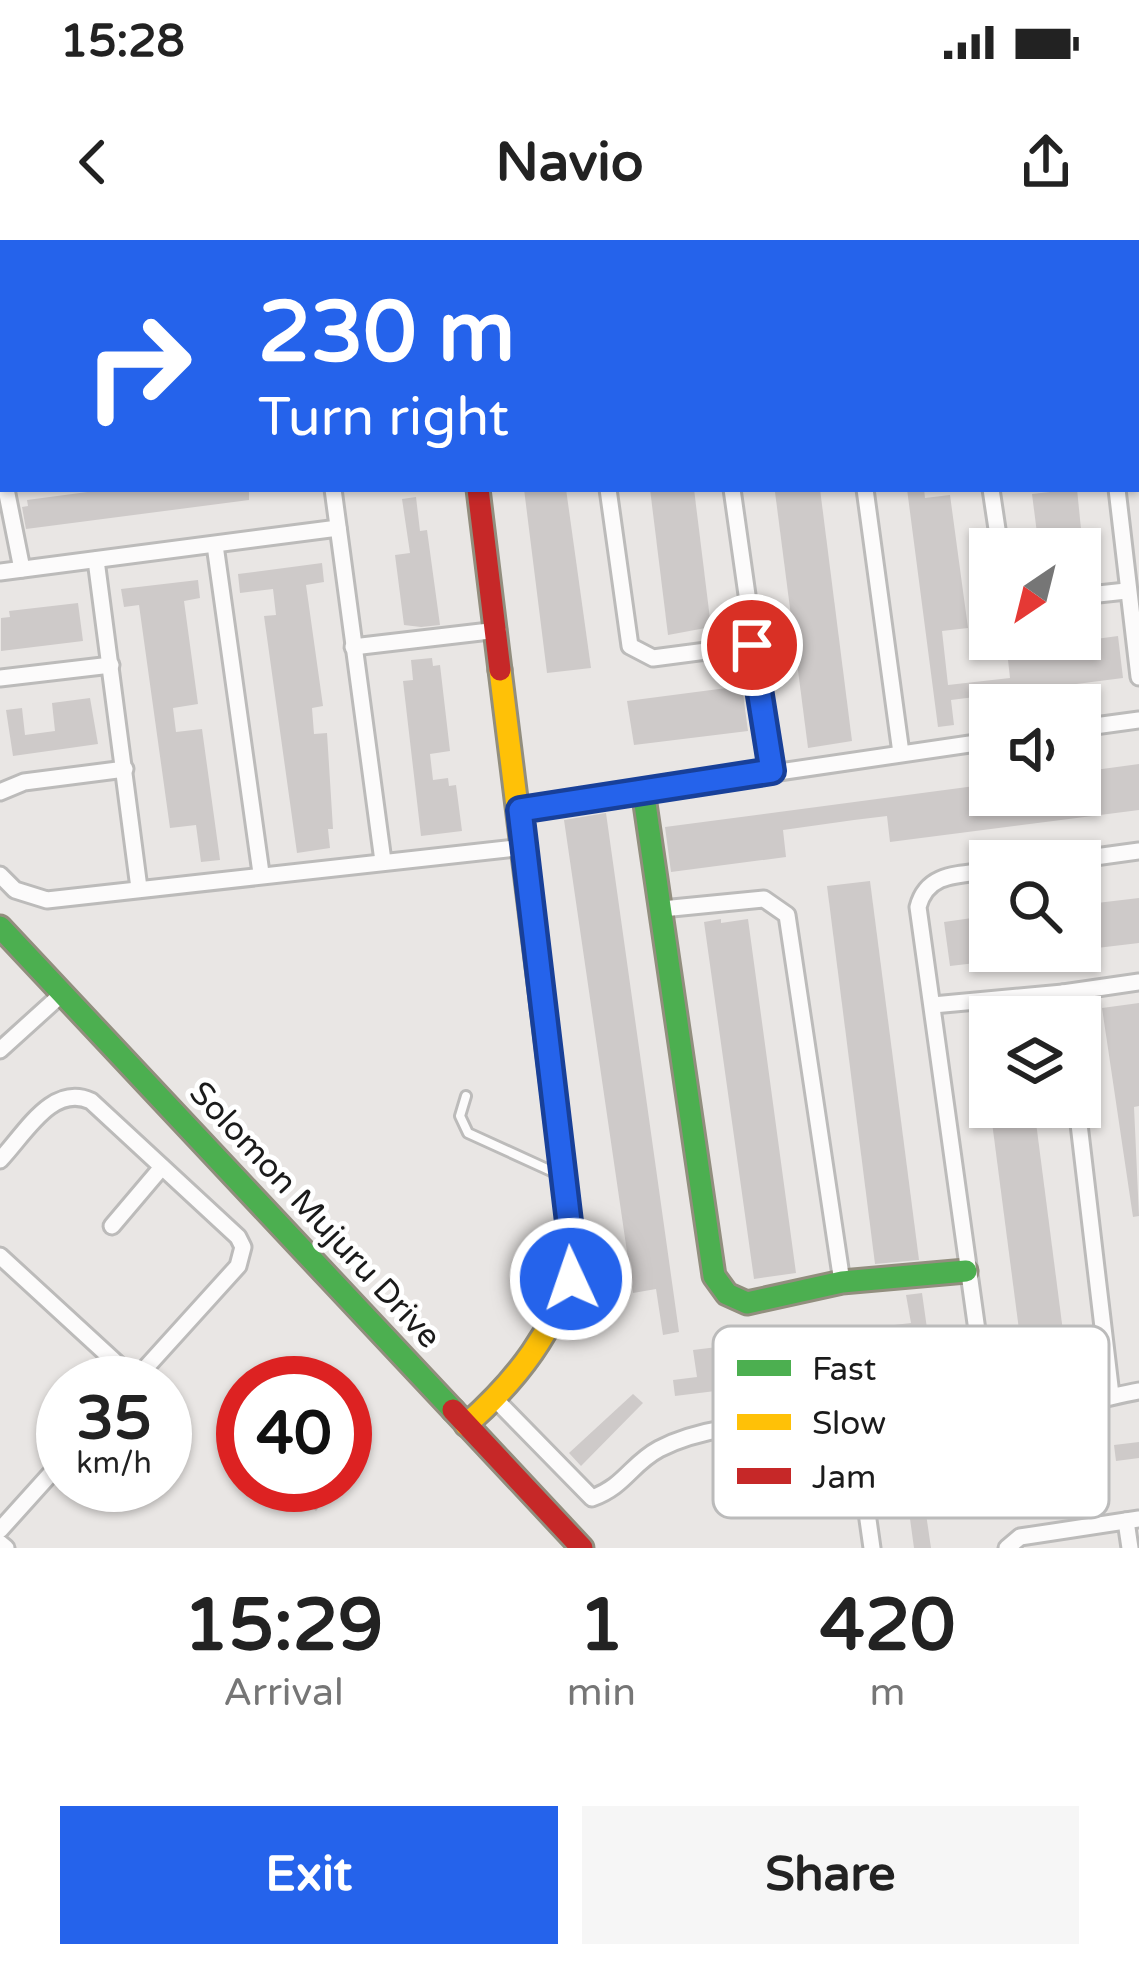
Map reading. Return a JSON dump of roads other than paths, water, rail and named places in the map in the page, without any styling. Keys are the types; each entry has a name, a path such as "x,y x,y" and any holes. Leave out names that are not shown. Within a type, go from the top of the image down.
{"street":[{"path":"7,492 22,568"},
{"path":"333,492 383,861"},
{"path":"466,1425 496,1400 550,1331 574,1264 478,492"},
{"path":"608,492 630,646 653,658 752,645"},
{"path":"731,492 772,771"},
{"path":"866,492 901,753"},
{"path":"991,492 997,528"},
{"path":"1117,492 1139,677"},
{"path":"0,572 338,528"},
{"path":"215,545 261,873"},
{"path":"96,560 139,888"},
{"path":"1101,594 1126,591"},
{"path":"353,647 498,630"},
{"path":"0,678 111,665"},
{"path":"1101,725 1139,720"},
{"path":"520,810 969,744"},
{"path":"0,791 24,782 125,769"},
{"path":"643,790 714,1276 727,1294 747,1303 842,1282 966,1271"},
{"path":"0,875 15,890 47,900 525,847"},
{"path":"1101,856 1139,851"},
{"path":"969,874 938,878 921,896 975,1326"},
{"path":"662,909 764,899 787,915 842,1282"},
{"name":"Solomon Mujuru Drive","path":"0,927 582,1548"},
{"path":"933,1005 1139,982"},
{"path":"0,1050 63,993"},
{"path":"0,1160 58,1097 74,1094 91,1101 238,1237 243,1255 156,1356"},
{"path":"1079,1128 1103,1326"},
{"path":"112,1226 162,1167"},
{"path":"0,1256 106,1356"},
{"path":"1109,1379 1111,1396 1139,1391"},
{"path":"496,1400 592,1498 617,1490 652,1452 694,1433 713,1431"},
{"path":"0,1529 36,1490"},
{"path":"868,1518 872,1548"},
{"path":"1007,1548 1020,1537 1132,1520 1130,1548"}],"lane":[{"path":"466,1096 460,1116 468,1133 483,1144 539,1161 562,1176"}]}
